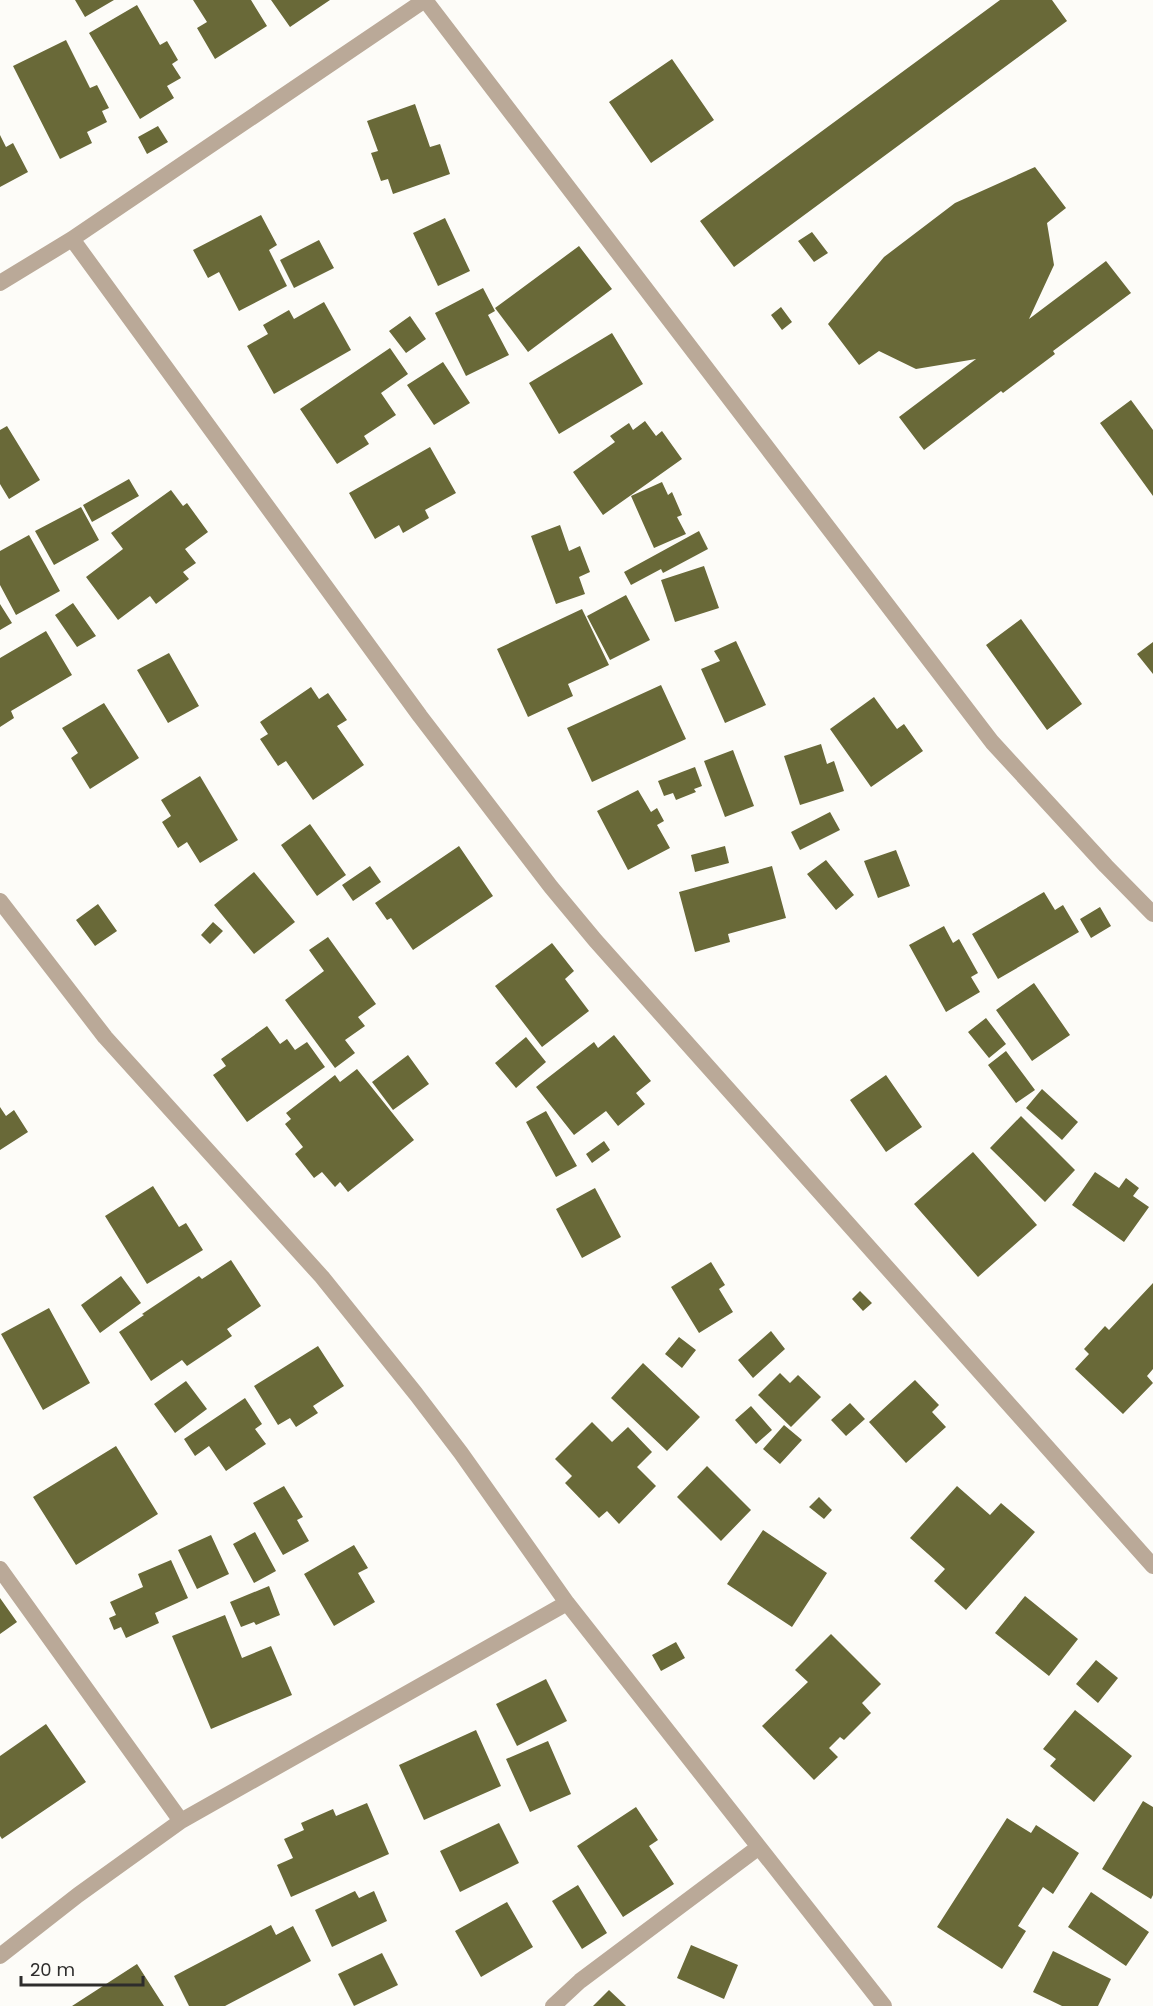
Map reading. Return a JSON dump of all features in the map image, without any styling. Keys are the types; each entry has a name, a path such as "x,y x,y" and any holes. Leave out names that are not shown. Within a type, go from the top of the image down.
{"street":[{"path":"0,284 72,239 425,0 992,742 1153,914"},
{"path":"72,239 420,716 551,887 603,949 1153,1566"},
{"path":"0,901 105,1037 322,1277 416,1394 461,1453 567,1603 884,2006"},
{"path":"0,1569 181,1821"},
{"path":"0,1956 78,1895 181,1821 567,1603"},
{"path":"553,2006 580,1981 759,1847"}],"building":[{"path":"75,0 114,0 85,17"},
{"path":"193,0 251,0 267,26 215,59 197,28 207,22"},
{"path":"271,0 330,0 290,27"},
{"path":"1000,0 1052,0 1067,21 734,267 700,221"},
{"path":"137,5 160,45 167,41 178,60 172,64 181,78 167,86 174,98 140,119 89,33"},
{"path":"66,40 90,88 97,85 109,108 102,111 107,122 87,132 92,143 60,159 13,66"},
{"path":"672,59 714,120 651,163 609,102"},
{"path":"415,104 430,147 440,144 450,174 393,194 388,179 381,181 371,153 378,151 367,121"},
{"path":"158,126 168,142 147,154 138,137"},
{"path":"0,135 6,147 13,143 28,172 0,187"},
{"path":"1035,167 1066,208 1047,223 1054,265 1029,319 1106,261 1131,293 1053,351 1055,354 1003,393 1001,391 924,450 899,417 976,359 916,369 879,351 859,365 828,324 884,257 955,203"},
{"path":"261,215 277,245 269,250 287,286 239,311 219,272 208,278 193,250"},
{"path":"445,218 470,271 438,286 413,233"},
{"path":"812,232 828,253 814,262 798,241"},
{"path":"319,240 334,268 294,288 280,260"},
{"path":"579,246 612,289 528,352 495,308"},
{"path":"483,288 495,311 488,315 509,355 466,376 435,313"},
{"path":"324,302 351,350 274,394 247,346 268,334 263,325 289,310 294,319"},
{"path":"781,307 792,322 782,330 771,315"},
{"path":"410,316 426,339 406,353 389,331"},
{"path":"612,333 643,384 559,434 529,383"},
{"path":"390,348 408,374 381,393 396,415 364,436 369,444 337,464 300,409"},
{"path":"443,362 470,403 434,425 407,385"},
{"path":"1131,400 1153,430 1153,496 1100,423"},
{"path":"645,421 656,436 662,431 682,459 603,515 573,472 615,442 610,436 629,423 633,430"},
{"path":"7,426 40,480 9,499 0,484 0,430"},
{"path":"430,447 456,493 425,510 429,518 403,533 399,525 375,539 349,493"},
{"path":"129,479 139,496 92,522 83,505"},
{"path":"662,482 668,495 672,492 682,515 677,517 686,534 654,548 631,496"},
{"path":"171,490 183,506 187,503 208,532 185,549 196,563 183,572 189,579 156,604 150,596 118,620 86,577 123,549 111,533"},
{"path":"81,507 99,540 54,565 35,531"},
{"path":"560,525 569,551 580,546 590,572 579,577 585,594 556,604 531,536"},
{"path":"699,531 708,549 663,573 661,569 631,585 624,572"},
{"path":"29,535 60,591 16,615 0,585 0,551"},
{"path":"704,566 719,608 675,622 661,580"},
{"path":"626,595 650,640 610,660 587,616"},
{"path":"73,603 96,636 77,647 55,615"},
{"path":"0,604 12,623 0,630"},
{"path":"582,609 609,665 568,684 573,696 528,717 497,649"},
{"path":"1021,619 1082,704 1047,730 986,645"},
{"path":"46,631 72,675 11,711 14,718 0,727 0,658"},
{"path":"736,641 766,705 725,723 701,669 720,661 714,651"},
{"path":"1153,642 1153,674 1137,654"},
{"path":"169,653 199,706 168,723 137,670"},
{"path":"661,685 686,739 592,782 567,728"},
{"path":"311,687 319,699 328,693 347,720 337,726 364,765 313,800 286,761 278,766 260,739 268,734 260,722"},
{"path":"874,697 897,729 904,724 923,751 871,787 830,729"},
{"path":"104,703 139,758 90,789 71,758 78,753 62,728"},
{"path":"821,744 827,764 834,761 844,791 800,805 784,756"},
{"path":"733,750 754,806 725,817 704,761"},
{"path":"695,767 702,786 694,789 696,792 676,800 673,793 664,796 658,781"},
{"path":"200,776 238,840 200,863 187,842 178,848 162,822 171,816 161,800"},
{"path":"638,790 651,812 657,808 664,821 657,825 670,848 628,870 597,811"},
{"path":"830,812 840,830 800,850 791,832"},
{"path":"310,824 346,875 317,896 281,845"},
{"path":"459,846 493,896 413,950 391,918 387,920 375,903"},
{"path":"725,846 729,863 695,872 691,855"},
{"path":"896,850 910,886 878,898 864,861"},
{"path":"826,860 854,895 836,910 807,874"},
{"path":"370,866 381,882 353,901 342,885"},
{"path":"772,866 786,918 728,934 730,942 695,952 679,892"},
{"path":"254,872 295,922 254,954 214,905"},
{"path":"1044,892 1055,910 1063,905 1079,932 998,979 972,934"},
{"path":"98,904 117,931 95,946 76,920"},
{"path":"1100,907 1111,926 1091,938 1080,919"},
{"path":"213,922 223,931 210,944 201,935"},
{"path":"944,926 953,943 959,939 978,973 971,977 980,992 946,1012 909,945"},
{"path":"328,937 376,1004 358,1017 365,1026 345,1040 355,1053 335,1068 285,1000 324,971 309,950"},
{"path":"552,943 574,971 565,979 589,1011 542,1047 495,986"},
{"path":"1034,983 1070,1035 1032,1061 996,1010"},
{"path":"986,1018 1006,1044 989,1058 968,1032"},
{"path":"267,1026 280,1044 287,1039 295,1050 307,1042 325,1067 247,1122 213,1075 226,1066 221,1059"},
{"path":"614,1035 651,1081 636,1093 645,1104 618,1126 606,1111 574,1135 536,1087 594,1042 598,1048"},
{"path":"526,1037 546,1062 516,1088 495,1063"},
{"path":"1006,1051 1035,1090 1016,1103 988,1065"},
{"path":"408,1055 429,1084 393,1110 372,1082"},
{"path":"357,1069 414,1140 348,1192 340,1182 335,1187 322,1172 314,1178 295,1154 303,1147 285,1124 291,1119 286,1113 335,1075 340,1082"},
{"path":"886,1075 922,1127 886,1152 850,1100"},
{"path":"1042,1089 1078,1122 1062,1140 1026,1108"},
{"path":"0,1107 6,1116 14,1110 28,1132 0,1150"},
{"path":"546,1111 577,1166 556,1177 526,1122"},
{"path":"1021,1116 1075,1170 1045,1202 990,1148"},
{"path":"604,1141 610,1150 592,1163 586,1154"},
{"path":"973,1152 1037,1225 978,1277 914,1204"},
{"path":"1095,1172 1119,1188 1126,1178 1139,1188 1133,1196 1149,1207 1124,1242 1072,1205"},
{"path":"153,1186 179,1227 186,1223 203,1250 147,1284 105,1216"},
{"path":"595,1188 621,1237 582,1258 556,1209"},
{"path":"231,1260 261,1306 227,1329 232,1336 187,1366 182,1360 151,1381 119,1332 199,1276 202,1279"},
{"path":"711,1262 725,1285 719,1289 733,1312 699,1333 671,1287"},
{"path":"121,1276 141,1303 100,1333 81,1305"},
{"path":"1153,1283 1153,1369 1147,1376 1153,1383 1123,1414 1075,1369 1089,1354 1084,1349 1105,1326 1109,1330"},
{"path":"860,1291 872,1303 863,1311 852,1299"},
{"path":"49,1308 90,1383 43,1410 1,1334"},
{"path":"771,1331 785,1349 753,1378 738,1360"},
{"path":"679,1337 696,1350 682,1368 665,1354"},
{"path":"318,1346 344,1386 313,1406 318,1413 296,1427 290,1418 278,1425 254,1386"},
{"path":"643,1363 700,1417 667,1451 611,1398"},
{"path":"780,1373 790,1383 798,1375 821,1397 791,1427 758,1395"},
{"path":"915,1380 939,1405 932,1412 946,1427 906,1463 869,1422"},
{"path":"186,1381 207,1409 175,1433 154,1404"},
{"path":"245,1398 262,1424 255,1429 266,1444 226,1471 209,1446 195,1456 184,1439"},
{"path":"850,1403 865,1419 846,1436 831,1420"},
{"path":"751,1406 772,1430 756,1444 735,1420"},
{"path":"592,1422 612,1442 628,1427 652,1452 637,1467 656,1486 619,1524 607,1511 599,1518 565,1483 572,1476 555,1459"},
{"path":"784,1425 802,1440 780,1464 763,1449"},
{"path":"116,1446 158,1514 76,1565 33,1497"},
{"path":"707,1466 751,1510 721,1541 677,1497"},
{"path":"284,1486 303,1517 297,1520 309,1541 283,1555 253,1503"},
{"path":"957,1486 990,1515 1001,1503 1035,1532 966,1610 934,1581 945,1569 910,1538"},
{"path":"819,1497 832,1510 824,1519 809,1507"},
{"path":"763,1530 827,1573 792,1627 727,1584"},
{"path":"255,1532 276,1571 254,1583 233,1544"},
{"path":"211,1535 229,1574 197,1589 178,1550"},
{"path":"354,1545 368,1568 358,1573 375,1602 334,1626 304,1574"},
{"path":"171,1560 188,1598 155,1613 159,1623 126,1638 121,1627 114,1630 109,1618 116,1615 110,1602 143,1587 138,1574"},
{"path":"269,1586 280,1615 256,1625 254,1622 241,1627 230,1602"},
{"path":"1025,1596 1078,1639 1049,1676 995,1633"},
{"path":"0,1598 17,1622 0,1634"},
{"path":"225,1615 242,1658 271,1646 292,1695 211,1729 172,1636"},
{"path":"831,1634 881,1684 862,1703 871,1713 844,1740 840,1737 829,1748 838,1757 814,1780 762,1726 808,1682 795,1670"},
{"path":"676,1642 685,1658 661,1671 652,1655"},
{"path":"1096,1660 1118,1678 1098,1703 1076,1684"},
{"path":"546,1679 567,1721 517,1746 496,1704"},
{"path":"1075,1710 1132,1756 1094,1802 1050,1766 1056,1759 1043,1749"},
{"path":"46,1724 86,1782 2,1839 0,1836 0,1756"},
{"path":"476,1730 501,1786 424,1820 399,1765"},
{"path":"548,1741 571,1794 530,1812 506,1759"},
{"path":"1143,1801 1153,1807 1153,1895 1151,1899 1102,1869"},
{"path":"367,1803 389,1854 291,1897 277,1865 293,1858 284,1839 304,1830 301,1823 333,1809 336,1816"},
{"path":"636,1807 658,1840 649,1846 674,1884 623,1917 577,1846"},
{"path":"1007,1818 1031,1833 1036,1825 1079,1853 1053,1894 1043,1887 1018,1926 1026,1931 1002,1969 937,1927"},
{"path":"499,1823 519,1863 460,1892 440,1851"},
{"path":"578,1885 607,1933 582,1949 552,1901"},
{"path":"355,1891 359,1898 374,1891 387,1921 332,1947 315,1910"},
{"path":"1091,1892 1149,1932 1126,1966 1068,1927"},
{"path":"507,1902 533,1947 481,1977 455,1931"},
{"path":"271,1925 276,1935 293,1926 311,1961 225,2006 189,2006 174,1976"},
{"path":"691,1945 738,1965 724,1999 677,1978"},
{"path":"1053,1951 1111,1979 1098,2006 1062,2006 1033,1992"},
{"path":"382,1953 398,1985 354,2006 338,1974"},
{"path":"137,1964 164,2006 72,2006"},
{"path":"609,1990 626,2006 593,2006"}]}
